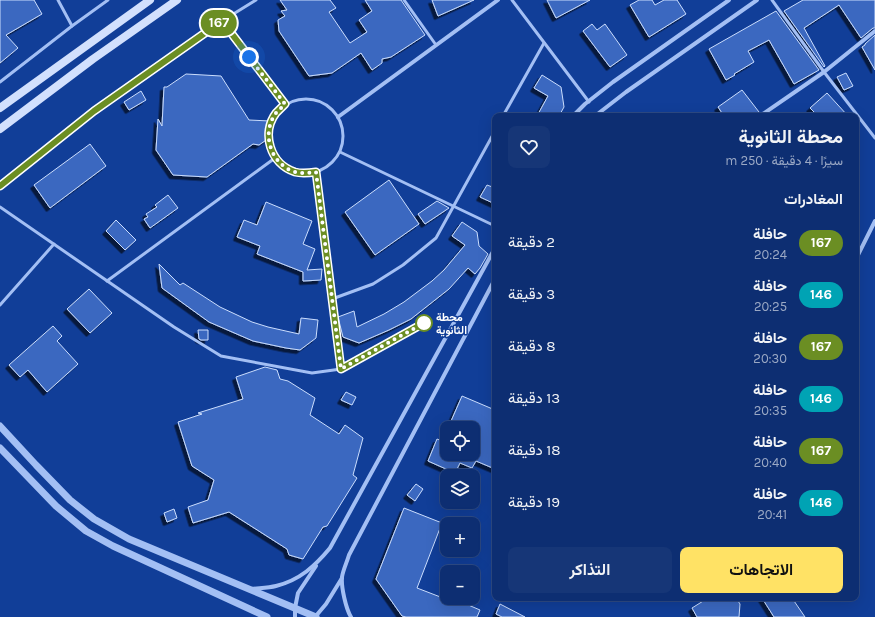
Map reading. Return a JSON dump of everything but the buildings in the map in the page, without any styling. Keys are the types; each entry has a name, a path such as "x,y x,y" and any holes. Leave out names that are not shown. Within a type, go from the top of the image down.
{"main road":[{"path":"0,108 150,0"},
{"path":"0,129 93,59 177,0"}],"street":[{"path":"338,117 498,0"},
{"path":"576,113 613,82 729,0"},
{"path":"599,113 626,92 757,0"},
{"path":"764,113 824,72 875,31"},
{"path":"859,253 875,221"},
{"path":"295,617 298,593 318,562 330,548 492,253"},
{"path":"0,426 70,500 94,519 129,539 315,617 326,604 342,577 349,555 492,285"},
{"path":"0,448 56,506 86,531 114,546 267,617"},
{"path":"249,589 276,586 288,582 305,573 318,562"},
{"path":"342,577 348,612 351,617"}],"lane":[{"path":"58,0 72,26"},
{"path":"0,82 108,0"},
{"path":"0,186 94,111 222,21 256,0"},
{"path":"404,0 436,45"},
{"path":"512,0 589,102"},
{"path":"772,0 856,113"},
{"path":"222,21 285,104"},
{"path":"506,113 544,43"},
{"path":"308,98 320,101 330,107 338,117 342,128 343,140 340,152 334,161 326,168 316,172 305,173 294,171 284,166 275,158 270,147 268,135 270,123 276,112 285,104 296,99 308,98"},
{"path":"859,117 875,138"},
{"path":"332,299 373,284 403,265 436,238 492,136"},
{"path":"340,152 492,225"},
{"path":"107,281 275,158"},
{"path":"316,172 341,369"},
{"path":"0,207 174,327 221,356 312,373 341,369 424,323"},
{"path":"0,305 54,244"}],"bus line":[{"name":"167","path":"0,186 94,111 222,21 285,104 276,112 270,123 268,135 270,147 275,158 284,166 294,171 305,173 316,172 341,369 424,323"}],"place":[{"name":"محطة الثانوية","path":"424,323"}],"route":[{"path":"249,57 285,104 276,112 270,123 268,135 270,147 275,158 284,166 294,171 305,173 316,172 341,369 424,323"}]}
